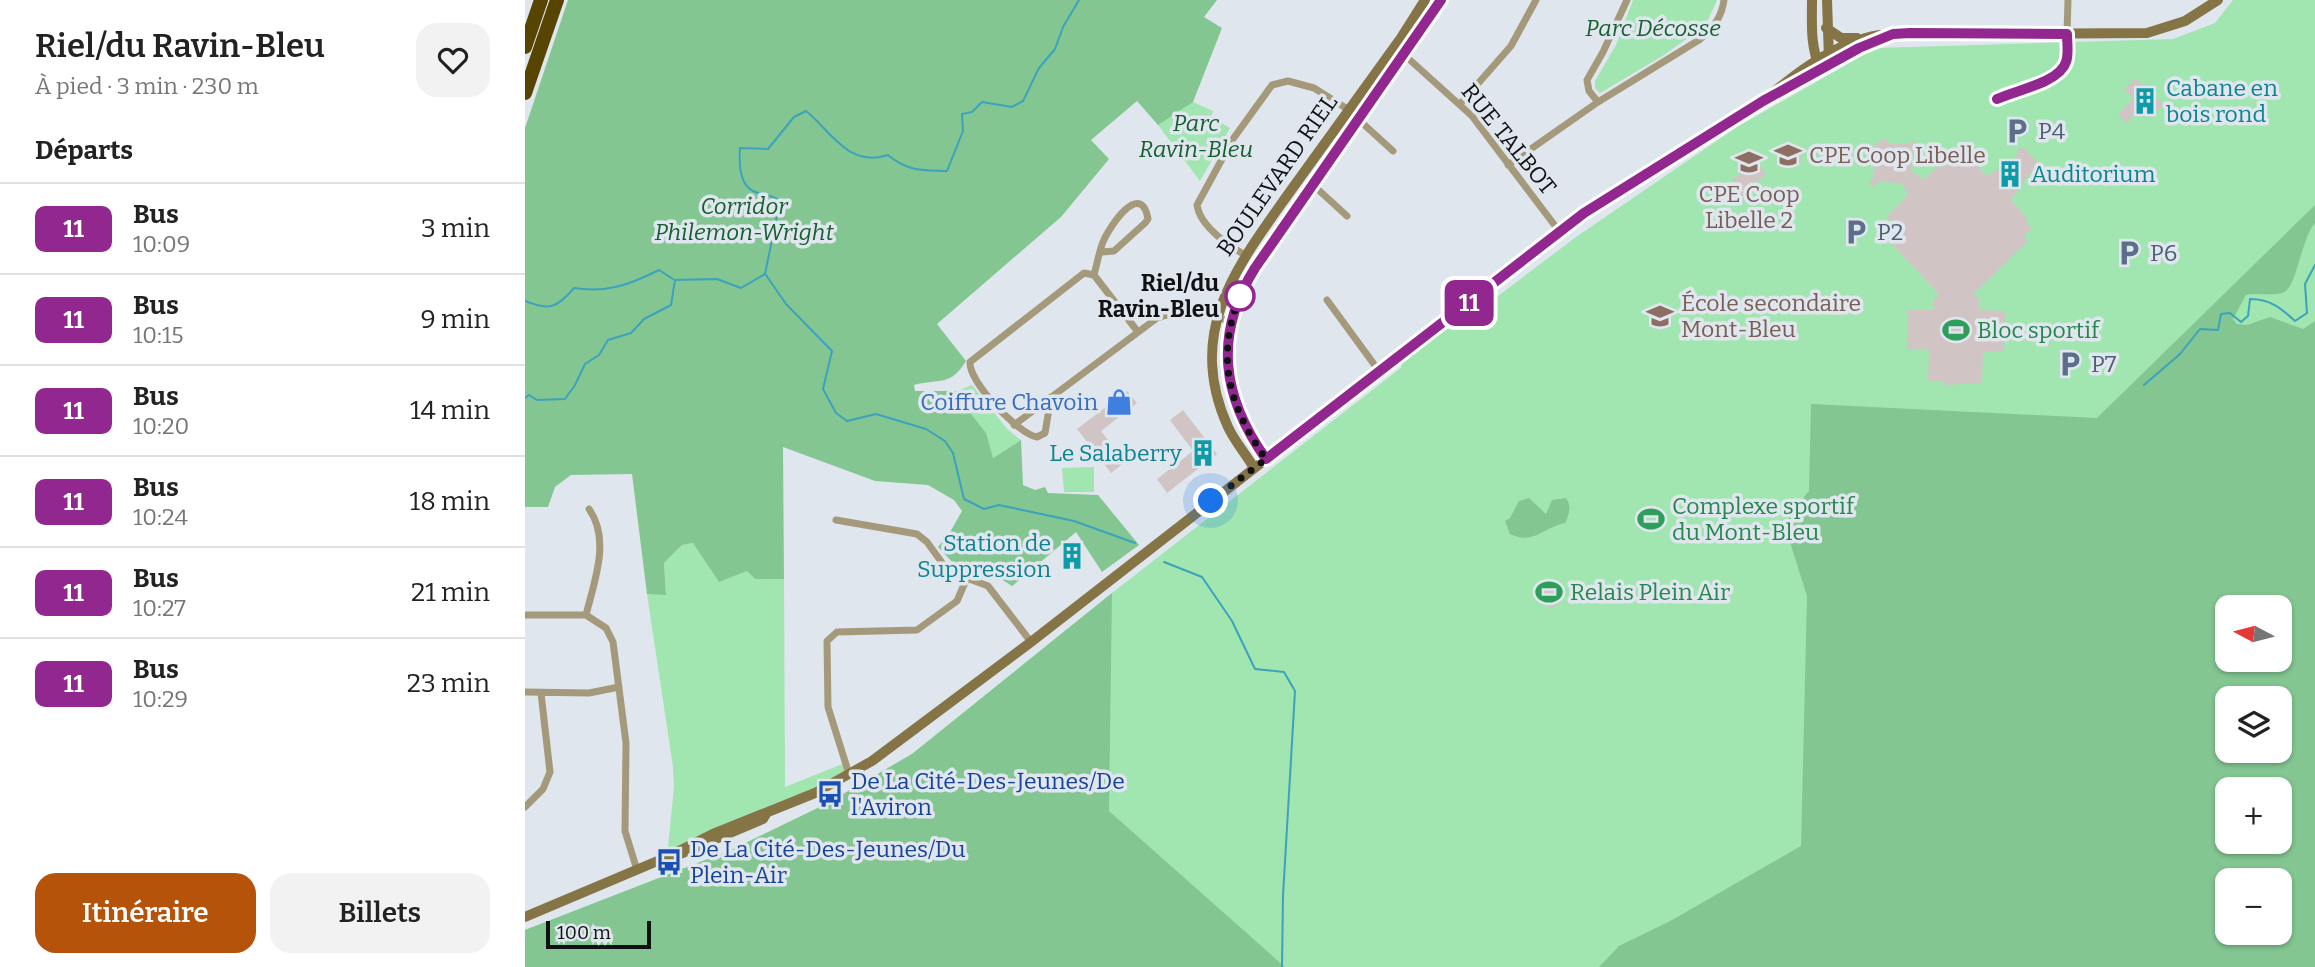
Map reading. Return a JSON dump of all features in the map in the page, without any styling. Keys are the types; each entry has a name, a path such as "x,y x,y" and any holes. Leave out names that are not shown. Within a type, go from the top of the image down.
{"highway":[{"path":"525,47 541,0"},
{"path":"525,93 557,0"}],"street":[{"name":"BOULEVARD RIEL","path":"1254,468 1228,428 1218,397 1213,362 1217,317 1228,285 1245,255 1395,47 1425,0"},
{"name":"BOULEVARD RIEL","path":"1266,459 1246,430 1233,397 1228,361 1231,323 1250,277 1441,0"},
{"path":"1460,104 1511,46 1537,0"},
{"path":"1598,102 1589,91 1587,80 1604,52 1627,0"},
{"path":"1508,165 1598,102 1705,36 1719,17 1724,0"},
{"path":"1812,0 1812,34 1824,63"},
{"path":"1824,63 1827,0"},
{"path":"2067,34 2068,0"},
{"path":"1826,28 1841,38 1893,34 2157,31 2194,17 2218,0"},
{"path":"1824,63 1893,34"},
{"path":"525,917 667,857 713,834 766,814 849,775 910,735 1559,231 1863,37"},
{"name":"RUE TALBOT","path":"1395,47 1460,104 1559,231"},
{"path":"1245,255 1216,234 1199,214 1197,205 1233,139 1268,88 1284,81 1310,87 1349,110"},
{"path":"1359,120 1393,151"},
{"path":"1313,184 1347,216"},
{"path":"1094,275 1105,239 1126,208 1138,203 1144,206 1148,219 1114,251 1102,252"},
{"path":"1051,397 1047,427 1041,436 1032,436 1014,425 974,376 970,362 1078,275 1089,273 1094,275 1138,332"},
{"path":"1327,300 1380,371"},
{"path":"1014,425 1165,314 1217,317 1231,323"},
{"path":"586,615 600,552 596,518 589,509"},
{"path":"836,520 910,531 927,542 948,571 966,580 988,586 1031,642"},
{"path":"849,775 828,708 827,641 837,632 917,630 957,601 966,580"},
{"path":"525,615 586,615 599,622 610,635 627,752 625,831 637,870"},
{"path":"525,692 589,693 619,687"},
{"path":"525,807 543,789 550,772 541,693"}],"green space":[{"name":"Corridor Philemon-Wright","path":"568,0 1217,0 1204,17 1222,28 1193,102 1158,125 1137,101 1091,140 1109,159 1061,217 937,324 966,361 955,375 949,378 914,385 915,391 957,391 986,433 993,458 1021,440 1023,485 1035,490 1045,487 1048,493 1098,495 1139,545 1102,572 1076,532 1012,586 987,570 954,564 938,547 962,511 954,500 928,485 875,481 783,447 784,579 755,579 747,571 719,582 693,543 682,545 664,563 666,595 647,594 632,474 571,475 555,487 548,507 525,507 525,128"},
{"name":"Parc Décosse","path":"1633,0 1717,0 1703,31 1692,35 1600,93 1595,88 1595,81 1616,45"},
{"path":"2233,0 2315,0 2315,967 525,967 525,930 731,850 826,804 912,754 1112,593 1402,367 1397,358 1490,287 1498,296 1576,237 1737,127 1876,48 2173,39 2215,23"},
{"name":"Parc Ravin-Bleu","path":"1193,102 1213,111 1211,117 1230,128 1200,181 1158,125 1151,109"},
{"path":"2315,205 2315,223 2288,288 2280,293 2246,295 2233,319 2237,324 2247,325 2270,317 2303,329 2315,321 2315,967 1599,967 1619,946 1672,920 1801,846 1807,596 1787,533 1789,515 1809,491 1811,404 2097,418"},
{"path":"972,385 1008,430 1021,440 993,458 981,431 957,391"},
{"path":"1094,467 1094,492 1064,492 1062,468"},
{"path":"1529,498 1546,514 1552,500 1566,498 1569,510 1565,523 1532,537 1510,534 1505,521 1510,518 1519,501"},
{"path":"694,543 719,582 747,571 755,579 784,579 785,787 845,763 849,774 667,857 674,787 673,767 647,594 666,594 664,563 682,545"},
{"path":"1112,593 1109,811 1285,967 525,967 525,930 731,850 826,804 912,754"}],"building":[{"name":"Cabane en bois rond","path":"2135,78 2164,104 2153,115 2142,105 2127,123 2118,115 2133,98 2124,90"},
{"path":"1881,140 1888,140 1888,144 1909,144 1913,140 1918,144 1913,149 1912,172 1925,179 1948,157 1951,161 1961,151 1987,176 2016,158 2018,149 2024,148 2040,164 2039,169 2030,173 2011,200 2028,219 2026,222 2032,228 2024,236 2028,241 1973,294 1979,299 1979,310 2005,311 2004,351 1983,351 1982,383 1944,385 1944,382 1928,382 1929,350 1907,350 1908,310 1934,310 1934,299 1939,294 1886,238 1891,234 1884,226 1890,220 1886,217 1908,195 1902,183 1879,182 1873,187 1869,182 1874,177 1874,157 1870,157 1870,150"},
{"path":"1789,141 1800,150 1801,161 1793,166 1783,159 1782,145"},
{"path":"1758,162 1766,174 1749,188 1752,192 1739,200 1731,187 1736,183 1733,179"},
{"path":"1127,391 1137,403 1101,431 1125,462 1111,473 1077,429"},
{"name":"Le Salaberry","path":"1183,410 1217,454 1167,493 1157,479 1193,451 1170,420"},
{"name":"Relais Plein Air","path":"1538,585 1561,586 1563,601 1550,609 1546,602 1537,602"}],"waterway":[{"path":"525,398 529,395 537,400 565,399 585,364 599,355 608,340 631,333 644,319 671,305 675,280 717,279 741,288 765,274 780,201 748,188 742,178 740,148 768,149 794,117 806,111 851,152 874,158 888,155 909,167 947,171 963,131 962,114 972,112 982,102 1012,107 1023,101 1039,68 1055,49 1063,27 1079,0"},
{"path":"2144,385 2180,354 2200,329 2218,330 2221,314 2230,313 2241,322 2248,316 2250,299 2275,305 2295,321 2307,313 2305,284 2315,265"},
{"path":"525,301 540,306 552,306 563,300 574,288 618,286 659,270 673,279"},
{"path":"766,275 786,304 832,351 823,389 836,413 847,421 876,414 926,429 945,441 953,453 964,499 984,509 999,505 1074,521 1135,543"},
{"path":"1164,562 1202,577 1232,621 1255,669 1284,672 1295,691 1283,896 1282,967"}],"bus line":[{"name":"11","path":"1441,0 1255,268 1236,306 1229,338 1230,385 1241,420 1266,459 1584,213 1763,101 1873,41 1893,34 1910,33 2067,34 2066,64 2055,77 1997,99"}],"place":[{"name":"Cabane en bois rond","path":"2145,101"},
{"name":"P4","path":"2017,131"},
{"name":"CPE Coop Libelle","path":"1788,155"},
{"name":"CPE Coop Libelle 2","path":"1749,162"},
{"name":"Auditorium","path":"2010,174"},
{"name":"P2","path":"1856,232"},
{"name":"P6","path":"2129,253"},
{"name":"Riel/du Ravin-Bleu","path":"1240,296"},
{"name":"École secondaire Mont-Bleu","path":"1660,316"},
{"name":"Bloc sportif","path":"1956,330"},
{"name":"P7","path":"2070,364"},
{"name":"Coiffure Chavoin","path":"1119,402"},
{"name":"Le Salaberry","path":"1203,453"},
{"name":"Complexe sportif du Mont-Bleu","path":"1651,519"},
{"name":"Station de Suppression","path":"1072,556"},
{"name":"Relais Plein Air","path":"1549,592"},
{"name":"De La Cité-Des-Jeunes/De l'Aviron","path":"830,794"},
{"name":"De La Cité-Des-Jeunes/Du Plein-Air","path":"669,862"}],"route":[{"path":"1211,501 1266,459 1241,420 1230,385 1229,338 1233,314 1240,296"}]}
